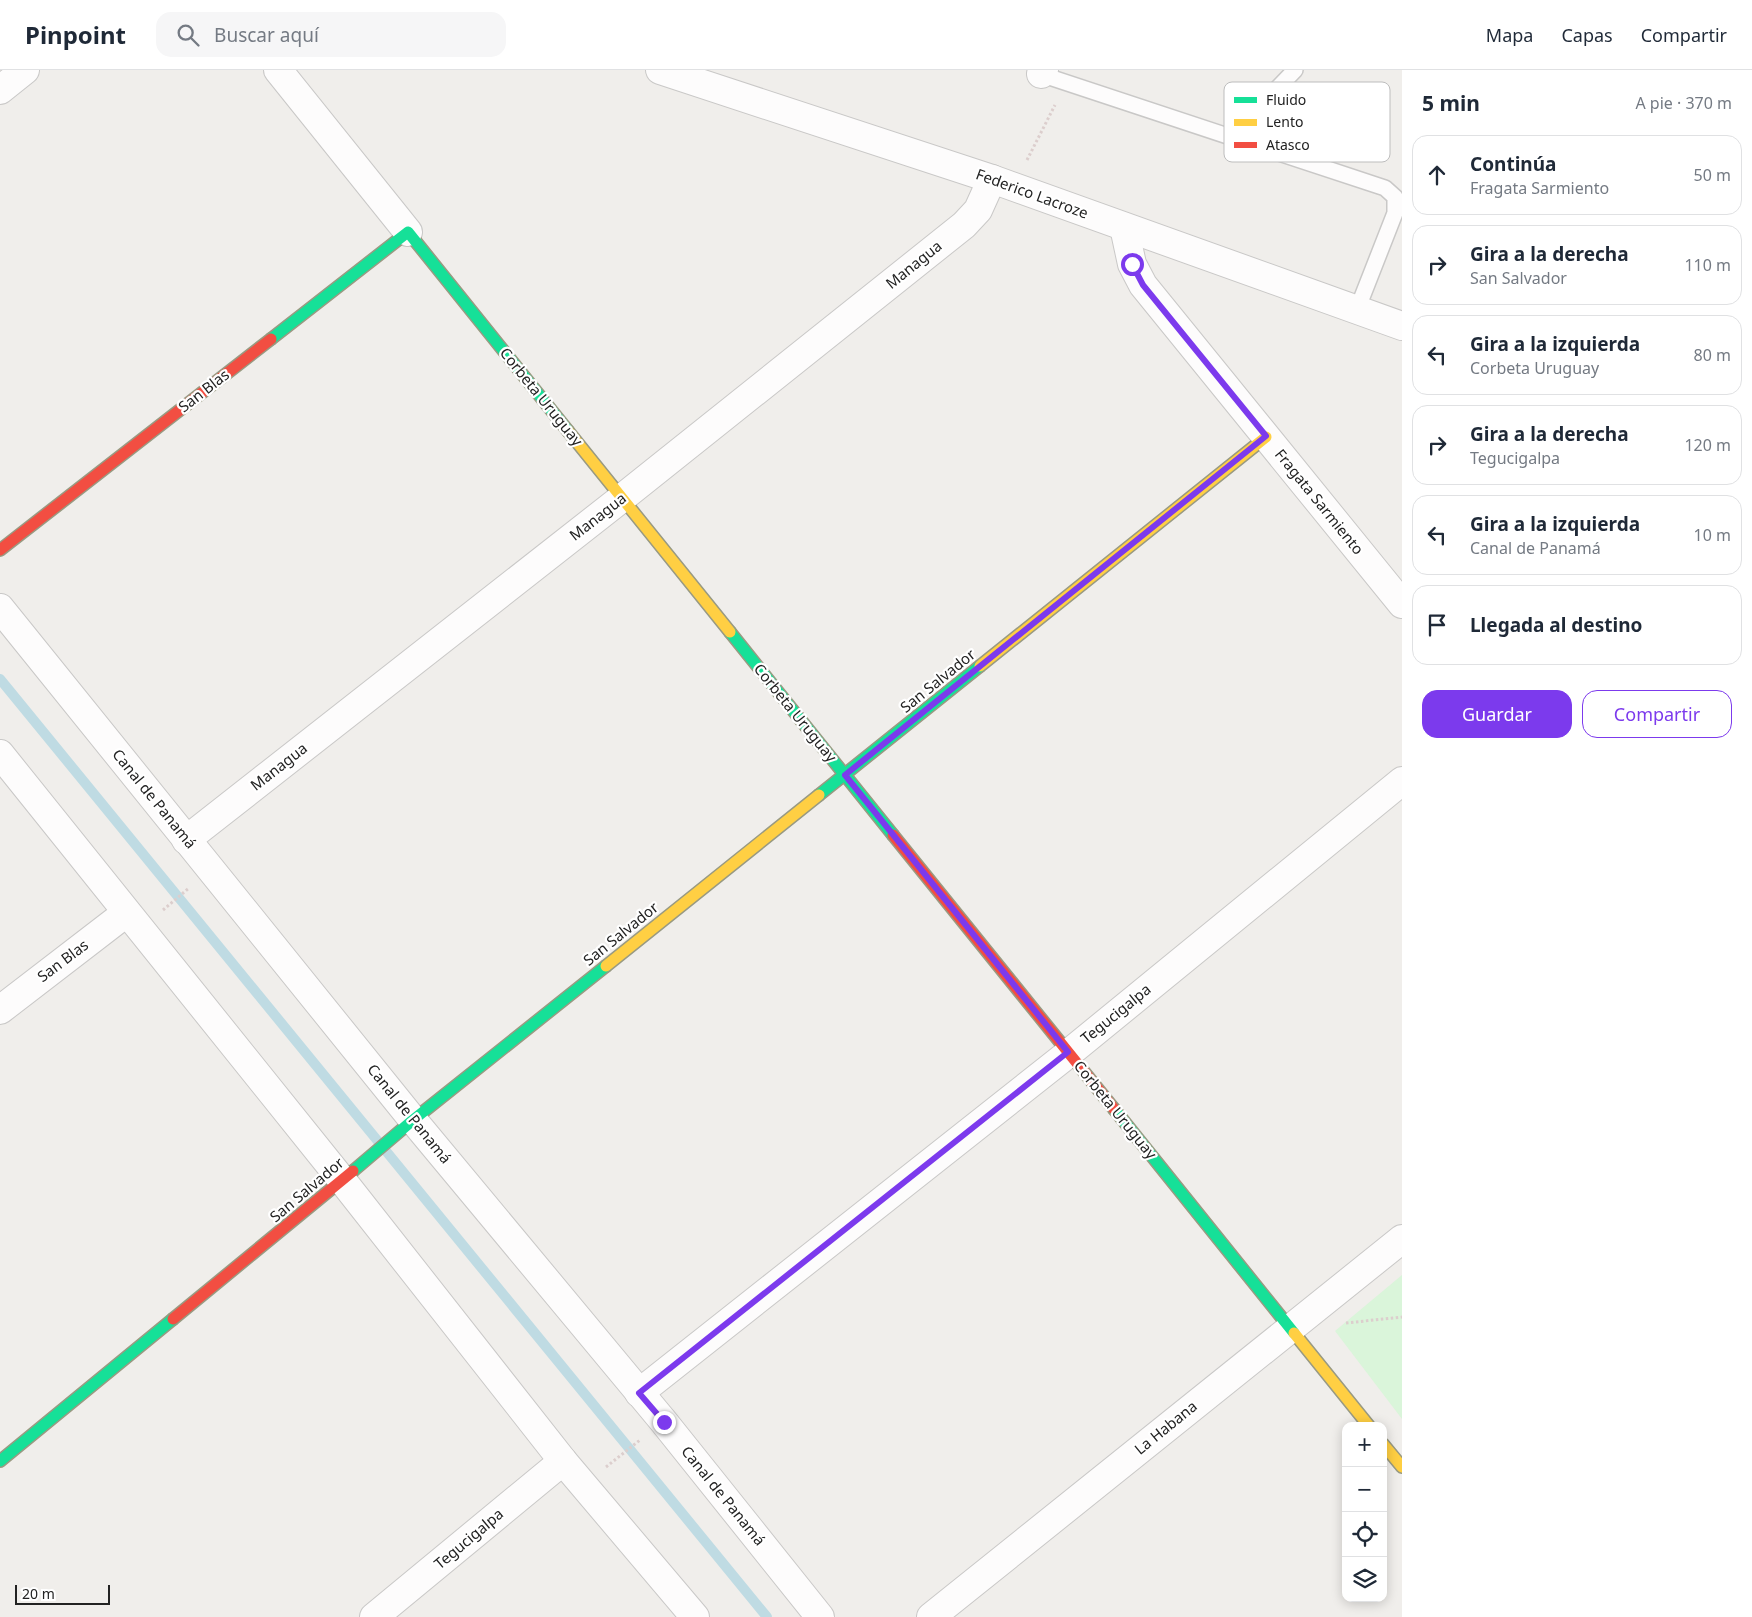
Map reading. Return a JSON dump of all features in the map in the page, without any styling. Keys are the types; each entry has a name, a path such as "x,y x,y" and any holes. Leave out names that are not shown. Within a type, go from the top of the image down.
{"street":[{"path":"0,90 25,70"},
{"name":"Corbeta Uruguay","path":"278,70 1366,1422"},
{"name":"Federico Lacroze","path":"660,70 1003,183 1402,326"},
{"name":"Managua","path":"186,840 622,498 964,225 1003,183"},
{"name":"Fragata Sarmiento","path":"1124,227 1132,264 1143,285 1402,604"},
{"name":"San Blas","path":"0,550 408,232"},
{"name":"San Salvador","path":"0,1461 413,1120 1266,436"},
{"name":"Canal de Panamá","path":"0,608 413,1120 664,1422 820,1617"},
{"path":"0,754 342,1180 563,1461 695,1617"},
{"name":"Tegucigalpa","path":"639,1393 1068,1052 1402,781"},
{"name":"San Blas","path":"0,1010 133,921"},
{"name":"La Habana","path":"930,1617 1402,1239"},
{"path":"1387,1449 1402,1467"},
{"name":"Tegucigalpa","path":"374,1617 563,1461"}],"lane":[{"path":"1284,82 1295,70"},
{"path":"1045,74 1224,135"},
{"path":"1306,162 1384,188 1395,198 1395,213 1357,310"}],"path":[{"path":"1003,183 1045,74"},
{"path":"133,921 211,870"},
{"path":"584,1484 664,1422"}],"green space":[{"path":"1402,1275 1402,1419 1335,1331"}],"waterway":[{"path":"0,679 767,1617"}],"traffic: fast":[{"path":"271,339 408,232 568,431"},
{"path":"730,632 893,835"},
{"path":"819,795 980,666"},
{"path":"353,1171 413,1120 606,966"},
{"path":"1114,1109 1294,1333"},
{"path":"0,1461 173,1319"}],"traffic: slow":[{"path":"568,431 730,632"},
{"path":"980,666 1266,437"},
{"path":"606,966 819,795"},
{"path":"1294,1333 1366,1422"},
{"path":"1387,1449 1402,1467"}],"traffic: jam":[{"path":"0,550 271,339"},
{"path":"893,835 1114,1109"},
{"path":"173,1319 353,1171"}],"route":[{"path":"664,1422 639,1393 1068,1052 845,775 1266,436 1143,285 1132,264"}]}
